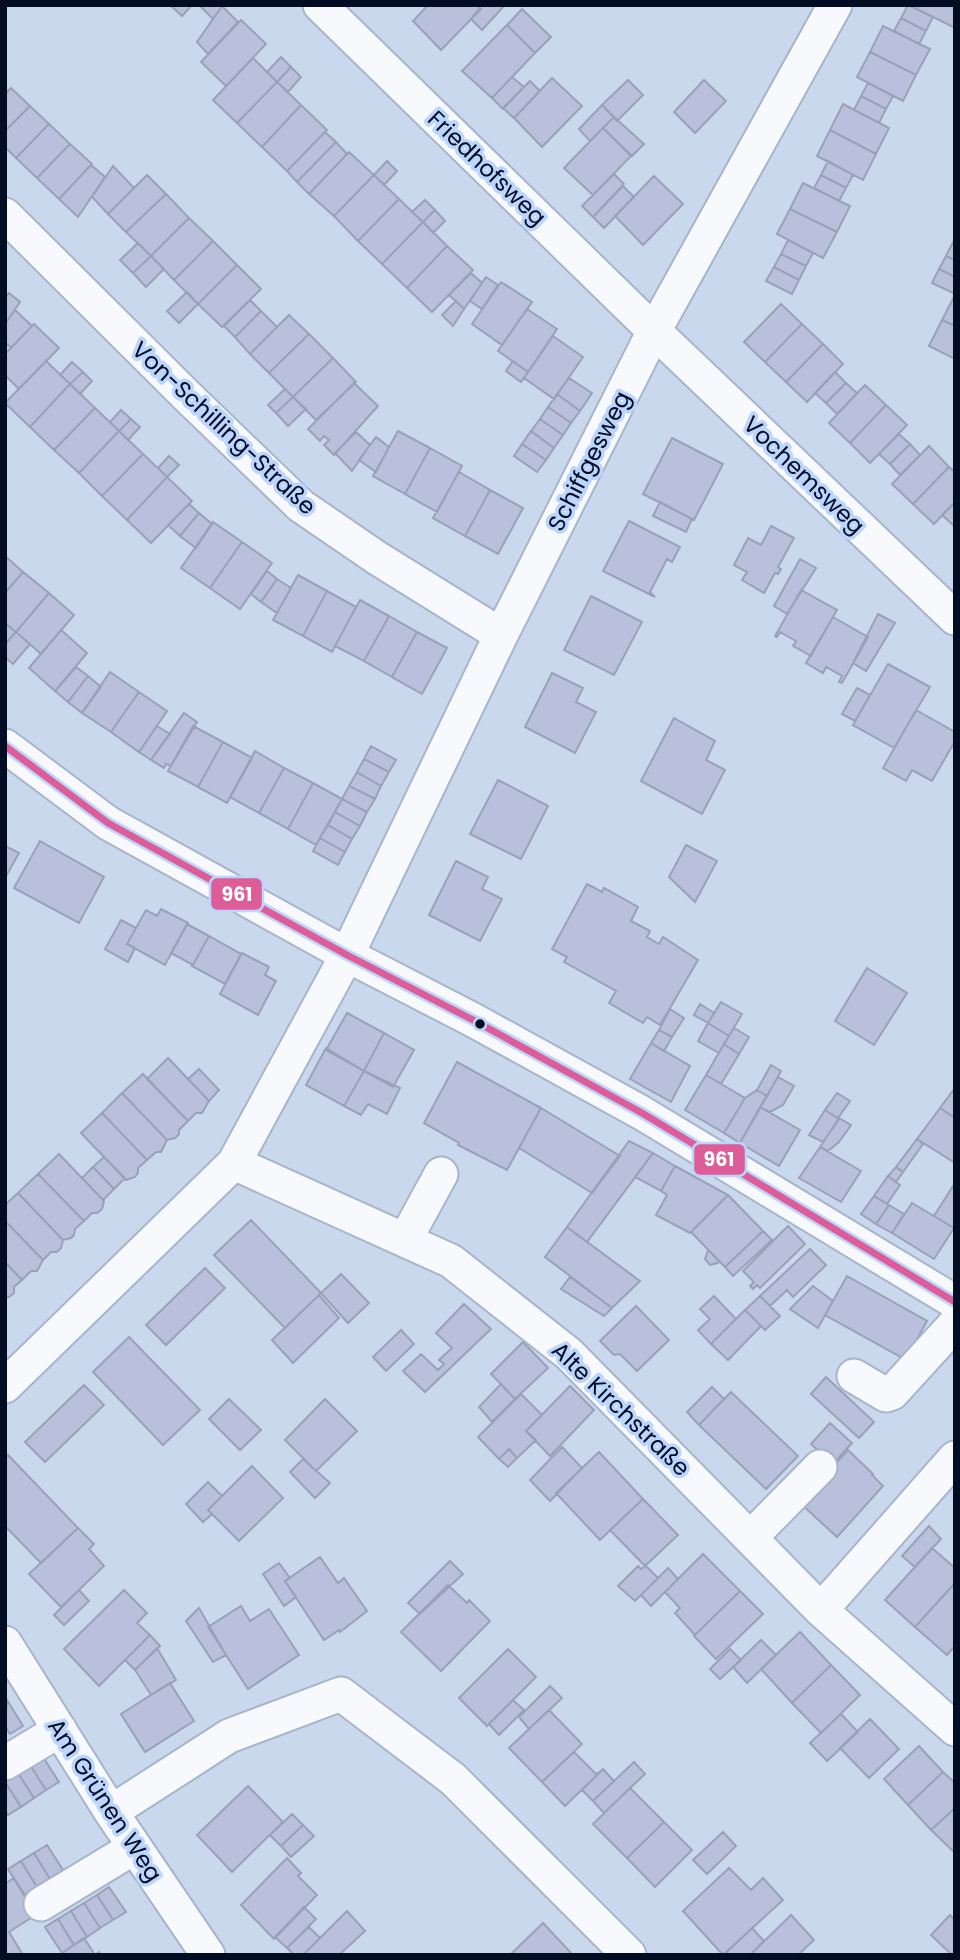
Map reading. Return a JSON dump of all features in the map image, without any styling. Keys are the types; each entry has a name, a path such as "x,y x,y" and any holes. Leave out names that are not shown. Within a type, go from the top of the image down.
{"street":[{"name":"Friedhofsweg","path":"320,5 654,331"},
{"name":"Schiffgesweg","path":"5,1386 234,1163 347,955 502,635 654,331 835,5"},
{"name":"Von-Schilling-Straße","path":"5,215 188,398 302,506 377,558 502,635"},
{"name":"Vochemsweg","path":"654,331 955,618"},
{"path":"5,746 108,823 642,1113 955,1302"},
{"name":"Alte Kirchstraße","path":"234,1163 451,1261 569,1354 821,1609 955,1729"},
{"path":"405,1240 442,1174"},
{"path":"855,1376 886,1395 892,1393 955,1324"},
{"path":"821,1609 955,1458"},
{"path":"750,1538 820,1467"},
{"name":"Am Grünen Weg","path":"5,1643 111,1812 208,1955"},
{"path":"111,1812 229,1736 341,1694 453,1779 629,1955"},
{"path":"5,1763 60,1730"},
{"path":"41,1904 135,1847"}],"building":[{"path":"170,5 192,5 182,16"},
{"path":"199,5 223,5 213,19"},
{"path":"428,5 477,5 481,9 441,50 413,21"},
{"path":"482,5 505,5 482,30 471,19"},
{"path":"908,5 933,17 926,31 901,18"},
{"path":"919,5 955,5 955,28 917,9"},
{"path":"222,6 238,22 208,54 197,42"},
{"path":"522,9 551,37 535,53 507,25"},
{"path":"901,18 926,31 919,44 894,31"},
{"path":"241,20 266,44 226,86 201,62"},
{"path":"507,25 535,53 492,98 462,71"},
{"path":"883,26 930,49 916,75 870,52"},
{"path":"870,52 916,75 903,101 857,77"},
{"path":"281,57 291,67 277,82 267,72"},
{"path":"253,58 277,82 237,123 213,100"},
{"path":"291,67 301,77 288,92 277,82"},
{"path":"512,77 524,87 503,109 492,98"},
{"path":"552,78 582,106 542,147 514,118"},
{"path":"628,80 643,95 617,121 602,105"},
{"path":"704,80 726,101 695,133 674,112"},
{"path":"530,81 540,91 514,118 503,108"},
{"path":"277,82 301,105 262,147 237,123"},
{"path":"868,83 893,96 886,109 861,96"},
{"path":"11,88 30,106 5,131 5,94"},
{"path":"861,96 886,109 879,123 854,110"},
{"path":"843,104 889,128 876,154 830,130"},
{"path":"301,105 327,130 287,171 262,147"},
{"path":"602,105 614,117 590,141 579,129"},
{"path":"30,106 49,124 16,158 5,147 5,131"},
{"path":"614,117 644,144 632,156 603,128"},
{"path":"49,124 70,144 37,178 16,158"},
{"path":"603,128 631,156 593,195 564,168"},
{"path":"830,130 876,154 863,180 817,156"},
{"path":"325,132 336,142 297,182 287,171"},
{"path":"336,142 347,154 309,194 297,182"},
{"path":"70,144 92,164 59,199 37,178"},
{"path":"349,152 374,175 334,216 309,194"},
{"path":"387,161 397,171 384,185 374,175"},
{"path":"828,161 853,175 846,188 821,175"},
{"path":"91,165 105,177 78,217 59,199"},
{"path":"113,166 134,188 108,214 92,197"},
{"path":"614,174 624,184 593,217 582,206"},
{"path":"147,175 166,194 126,232 108,214"},
{"path":"374,175 399,199 358,241 334,216"},
{"path":"821,175 846,188 839,201 814,188"},
{"path":"654,176 683,204 643,245 615,216"},
{"path":"803,183 850,206 837,232 790,209"},
{"path":"623,186 634,197 604,228 593,217"},
{"path":"166,194 189,218 151,256 126,232"},
{"path":"399,199 423,222 382,264 358,241"},
{"path":"425,200 435,210 423,222 412,212"},
{"path":"790,209 837,232 823,258 777,234"},
{"path":"435,210 445,221 433,233 423,222"},
{"path":"189,218 213,241 174,280 151,256"},
{"path":"423,222 447,246 407,288 382,264"},
{"path":"788,240 813,253 806,266 781,254"},
{"path":"213,241 237,265 198,304 174,280"},
{"path":"953,242 955,243 955,260 946,256"},
{"path":"138,243 151,256 133,273 120,260"},
{"path":"447,246 473,270 432,312 407,288"},
{"path":"781,254 806,266 799,280 774,267"},
{"path":"151,256 164,269 146,287 133,273"},
{"path":"946,256 955,260 955,277 939,269"},
{"path":"237,265 261,289 222,327 198,304"},
{"path":"774,267 799,280 792,294 766,281"},
{"path":"939,269 955,277 955,294 932,283"},
{"path":"471,273 482,283 464,309 449,295"},
{"path":"486,277 498,285 482,309 470,301"},
{"path":"501,282 532,302 502,345 472,324"},
{"path":"187,292 198,304 179,323 167,311"},
{"path":"9,293 20,302 5,324 5,297"},
{"path":"955,295 955,326 942,320"},
{"path":"250,300 261,311 235,337 224,326"},
{"path":"456,301 464,309 453,326 442,315"},
{"path":"781,304 802,324 765,362 744,342"},
{"path":"527,309 557,329 528,372 498,351"},
{"path":"15,310 32,326 11,348 5,342 5,324"},
{"path":"261,311 277,327 250,354 235,337"},
{"path":"289,315 309,334 269,373 250,354"},
{"path":"942,320 955,326 955,359 929,346"},
{"path":"34,324 59,348 19,389 5,375 5,354"},
{"path":"802,324 823,344 786,382 765,362"},
{"path":"309,334 333,358 293,397 269,373"},
{"path":"553,336 583,357 554,399 524,378"},
{"path":"823,344 843,364 807,402 786,382"},
{"path":"333,358 356,382 316,420 293,397"},
{"path":"46,361 70,384 30,427 5,403"},
{"path":"513,361 528,372 521,382 506,371"},
{"path":"72,362 83,372 70,384 60,375"},
{"path":"83,372 92,381 80,394 70,384"},
{"path":"835,372 846,383 826,403 815,393"},
{"path":"569,378 592,393 580,411 557,394"},
{"path":"354,383 378,406 334,455 324,445 329,440 324,436 320,441 308,429"},
{"path":"846,383 857,393 837,414 826,403"},
{"path":"70,384 95,408 54,450 30,427"},
{"path":"865,385 886,405 850,443 829,423"},
{"path":"285,389 293,397 276,413 268,405"},
{"path":"557,394 580,411 571,423 548,407"},
{"path":"293,397 306,409 288,426 276,413"},
{"path":"886,405 907,425 870,463 850,443"},
{"path":"548,407 571,423 563,435 540,419"},
{"path":"95,408 119,431 79,473 54,450"},
{"path":"121,410 131,419 119,431 110,422"},
{"path":"131,419 140,427 128,440 119,431"},
{"path":"540,419 563,435 554,448 531,431"},
{"path":"119,431 143,454 102,496 79,473"},
{"path":"398,431 430,448 405,494 373,476"},
{"path":"531,431 554,448 546,460 522,444"},
{"path":"356,432 370,445 352,471 335,453"},
{"path":"899,434 910,444 890,464 879,454"},
{"path":"376,437 389,447 376,472 359,460"},
{"path":"672,438 723,464 694,520 643,494"},
{"path":"522,444 546,460 537,472 514,456"},
{"path":"910,444 920,455 900,475 890,464"},
{"path":"929,446 949,467 913,504 892,484"},
{"path":"430,448 462,466 437,512 405,494"},
{"path":"143,454 167,477 127,520 102,496"},
{"path":"169,456 179,465 167,477 158,468"},
{"path":"949,467 955,472 955,502 934,524 913,504"},
{"path":"459,472 490,490 465,536 433,518"},
{"path":"167,477 192,501 151,543 127,520"},
{"path":"490,490 523,508 498,554 465,536"},
{"path":"660,502 692,519 686,532 653,516"},
{"path":"955,502 955,524 953,525 942,515"},
{"path":"189,504 199,513 180,536 168,525"},
{"path":"199,513 212,524 196,548 180,536"},
{"path":"629,521 680,547 672,562 667,559 650,592 655,597 603,571"},
{"path":"213,522 242,542 210,588 181,568"},
{"path":"771,526 794,538 778,567 781,569 778,574 775,573 764,593 742,580 747,572 734,565 748,538 761,545"},
{"path":"242,542 272,563 240,609 210,588"},
{"path":"5,556 23,572 5,593"},
{"path":"800,559 816,568 787,614 774,606"},
{"path":"267,571 277,579 261,602 251,594"},
{"path":"23,572 49,593 16,632 5,623 5,593"},
{"path":"298,575 327,591 303,636 273,620"},
{"path":"277,579 291,588 277,613 261,602"},
{"path":"801,590 837,610 811,656 793,646 796,641 780,632 775,636"},
{"path":"327,591 356,607 332,652 303,636"},
{"path":"49,593 74,615 41,654 16,632"},
{"path":"591,596 642,622 614,675 564,650"},
{"path":"360,600 389,616 364,661 335,646"},
{"path":"878,614 895,623 866,671 853,663"},
{"path":"389,616 417,632 392,677 364,661"},
{"path":"833,617 868,637 842,683 839,682 842,676 826,667 823,673 806,663"},
{"path":"5,623 16,632 5,644"},
{"path":"61,630 87,653 55,691 29,668"},
{"path":"16,632 30,644 13,664 5,657 5,644"},
{"path":"417,632 447,648 422,694 392,677"},
{"path":"888,664 930,687 894,748 853,725"},
{"path":"76,667 88,676 68,702 55,691"},
{"path":"110,672 139,692 111,732 82,713"},
{"path":"552,673 583,688 576,702 596,712 575,753 525,727"},
{"path":"88,676 101,687 82,713 68,702"},
{"path":"857,688 870,695 855,721 842,714"},
{"path":"139,692 167,711 139,752 111,732"},
{"path":"916,710 955,732 955,741 932,781 912,770 906,781 883,768"},
{"path":"184,713 197,722 171,766 166,764 164,768 151,760"},
{"path":"674,718 715,741 706,760 725,770 702,814 641,781"},
{"path":"157,726 170,734 151,760 139,752"},
{"path":"193,726 223,742 198,787 168,771"},
{"path":"223,742 252,758 227,803 198,787"},
{"path":"371,746 396,760 389,772 364,759"},
{"path":"255,751 284,768 259,813 230,797"},
{"path":"364,759 389,772 381,786 357,772"},
{"path":"284,768 313,783 288,829 259,813"},
{"path":"357,772 381,786 375,799 349,786"},
{"path":"498,780 548,806 521,859 470,834"},
{"path":"313,783 342,799 316,845 288,829"},
{"path":"349,786 375,799 367,812 342,799"},
{"path":"342,799 367,812 360,826 335,812"},
{"path":"335,812 360,826 352,839 328,825"},
{"path":"328,825 352,839 345,852 320,838"},
{"path":"320,838 345,852 338,865 313,851"},
{"path":"40,841 104,877 79,923 14,888"},
{"path":"686,845 717,861 695,902 669,877"},
{"path":"5,846 19,853 5,878"},
{"path":"456,861 488,877 482,889 502,899 480,941 429,915"},
{"path":"587,884 602,892 604,888 638,907 631,921 650,931 647,937 659,944 663,937 698,960 660,1025 647,1017 643,1023 609,1003 616,991 564,962 567,957 552,949"},
{"path":"161,909 188,923 165,965 127,944 146,910 157,916"},
{"path":"121,920 136,928 127,944 135,948 128,962 105,949"},
{"path":"187,924 209,936 193,965 171,953"},
{"path":"209,936 241,954 225,984 192,966"},
{"path":"242,953 269,967 265,975 276,981 258,1015 220,994"},
{"path":"867,968 907,993 874,1045 835,1021"},
{"path":"721,1002 742,1014 729,1036 708,1023"},
{"path":"700,1004 714,1013 708,1023 694,1015"},
{"path":"670,1009 684,1018 672,1037 659,1030"},
{"path":"347,1013 384,1033 364,1071 326,1050"},
{"path":"708,1023 729,1036 719,1053 698,1041"},
{"path":"734,1028 749,1037 739,1054 724,1044"},
{"path":"659,1030 672,1037 664,1051 651,1043"},
{"path":"384,1033 414,1050 393,1087 364,1071"},
{"path":"651,1043 690,1066 671,1102 630,1079"},
{"path":"724,1044 739,1054 721,1084 706,1075"},
{"path":"326,1048 364,1071 344,1106 306,1085"},
{"path":"168,1058 209,1101 202,1113 196,1113 188,1121 147,1079"},
{"path":"457,1062 541,1108 507,1170 458,1145 459,1143 424,1123"},
{"path":"771,1065 781,1071 767,1096 757,1090"},
{"path":"199,1069 219,1090 209,1101 188,1079"},
{"path":"364,1071 400,1088 387,1114 368,1104 361,1115 344,1106"},
{"path":"143,1074 188,1121 175,1138 167,1140 122,1093"},
{"path":"706,1075 745,1098 724,1133 685,1110"},
{"path":"778,1077 794,1086 783,1105 770,1112 760,1107"},
{"path":"955,1088 955,1118 940,1108"},
{"path":"757,1090 767,1096 740,1143 724,1133 745,1098"},
{"path":"122,1093 167,1140 161,1152 156,1152 147,1160 102,1113"},
{"path":"837,1093 850,1101 838,1118 825,1110"},
{"path":"760,1107 800,1130 779,1166 740,1143"},
{"path":"541,1108 620,1156 592,1193 519,1148"},
{"path":"940,1108 955,1118 955,1163 917,1139"},
{"path":"825,1110 839,1119 823,1142 809,1135"},
{"path":"102,1113 147,1160 138,1168 135,1177 126,1180 81,1133"},
{"path":"839,1118 851,1125 839,1142 828,1151 820,1147"},
{"path":"917,1139 923,1144 903,1172 896,1167"},
{"path":"629,1141 653,1153 587,1242 567,1227"},
{"path":"820,1147 861,1171 841,1202 799,1178"},
{"path":"653,1153 675,1166 661,1191 635,1177"},
{"path":"59,1154 104,1201 102,1209 92,1213 84,1221 38,1174"},
{"path":"104,1157 125,1178 114,1189 93,1167"},
{"path":"675,1166 728,1195 690,1233 656,1215 667,1195 661,1191"},
{"path":"93,1167 114,1189 103,1200 82,1178"},
{"path":"896,1167 903,1172 896,1182 888,1176"},
{"path":"38,1174 84,1221 75,1229 71,1238 63,1240 18,1193"},
{"path":"888,1176 900,1185 887,1204 874,1196"},
{"path":"955,1183 955,1227 954,1228 934,1216"},
{"path":"18,1193 63,1240 57,1252 51,1252 43,1260 5,1221 5,1205"},
{"path":"728,1195 763,1231 725,1267 691,1232"},
{"path":"874,1196 889,1205 876,1224 861,1214"},
{"path":"912,1203 954,1228 934,1259 892,1233"},
{"path":"889,1205 904,1214 892,1233 876,1224"},
{"path":"251,1220 321,1293 285,1328 214,1255"},
{"path":"5,1221 43,1260 37,1271 31,1271 22,1280 5,1262"},
{"path":"788,1226 805,1244 760,1288 757,1285 753,1289 750,1286 754,1282 743,1271"},
{"path":"567,1227 640,1281 612,1308 545,1257"},
{"path":"763,1231 772,1240 733,1276 725,1267"},
{"path":"810,1249 826,1265 793,1297 787,1290 770,1306 760,1296"},
{"path":"708,1250 718,1263 710,1265 705,1259"},
{"path":"5,1262 22,1280 14,1287 14,1293 9,1297 5,1297"},
{"path":"205,1268 225,1288 166,1345 146,1325"},
{"path":"341,1274 369,1303 348,1323 321,1293"},
{"path":"847,1276 927,1321 906,1360 825,1315"},
{"path":"570,1277 612,1308 604,1316 561,1289"},
{"path":"813,1286 833,1301 818,1328 790,1309"},
{"path":"319,1295 339,1318 293,1363 272,1340"},
{"path":"714,1296 736,1319 711,1344 698,1330 710,1319 700,1309"},
{"path":"760,1296 780,1316 765,1330 745,1310"},
{"path":"464,1304 491,1329 425,1392 403,1371 421,1354 438,1370 444,1364 439,1360 452,1348 436,1333"},
{"path":"636,1306 669,1340 637,1371 620,1354 614,1355 600,1341"},
{"path":"745,1310 761,1326 728,1360 711,1344"},
{"path":"401,1330 414,1344 386,1371 373,1357"},
{"path":"129,1337 200,1410 163,1445 93,1372"},
{"path":"523,1342 548,1368 515,1399 491,1374"},
{"path":"826,1377 874,1422 859,1438 811,1394"},
{"path":"501,1384 515,1399 492,1422 479,1407"},
{"path":"84,1385 104,1405 45,1462 25,1442"},
{"path":"570,1386 594,1410 550,1456 526,1431"},
{"path":"712,1387 724,1399 699,1425 687,1412"},
{"path":"731,1392 798,1456 766,1489 699,1425"},
{"path":"521,1394 542,1415 526,1431 536,1440 517,1458 509,1449 499,1459 478,1437"},
{"path":"229,1399 261,1430 240,1450 209,1419"},
{"path":"325,1399 357,1431 316,1471 285,1440"},
{"path":"830,1423 852,1443 833,1464 811,1444"},
{"path":"562,1447 582,1468 550,1501 530,1480"},
{"path":"509,1449 517,1458 508,1467 499,1459"},
{"path":"848,1450 883,1486 837,1537 800,1503"},
{"path":"599,1452 643,1499 600,1540 556,1493"},
{"path":"8,1455 78,1528 41,1563 5,1526 5,1458"},
{"path":"303,1459 330,1483 315,1498 290,1472"},
{"path":"252,1466 283,1498 239,1541 208,1510"},
{"path":"208,1482 222,1496 208,1510 212,1514 203,1522 186,1504"},
{"path":"643,1499 678,1535 645,1566 610,1530"},
{"path":"929,1526 941,1539 915,1567 902,1556"},
{"path":"78,1528 94,1544 89,1549 104,1566 61,1607 29,1574"},
{"path":"932,1548 955,1568 955,1583 915,1627 885,1600"},
{"path":"703,1554 740,1591 695,1635 675,1613 680,1608 665,1592"},
{"path":"320,1557 338,1583 344,1578 367,1611 340,1632 339,1630 324,1640 285,1581"},
{"path":"450,1561 463,1574 420,1614 408,1603"},
{"path":"279,1563 290,1578 285,1581 296,1597 284,1606 263,1574"},
{"path":"638,1566 641,1569 646,1566 658,1578 635,1601 618,1586"},
{"path":"668,1568 678,1579 651,1606 641,1595"},
{"path":"955,1583 955,1646 947,1655 915,1627"},
{"path":"448,1585 467,1603 469,1600 490,1621 441,1671 401,1632"},
{"path":"79,1590 89,1601 64,1625 54,1615"},
{"path":"124,1590 147,1613 137,1623 150,1635 99,1686 64,1649"},
{"path":"740,1591 763,1614 716,1659 694,1636"},
{"path":"241,1606 250,1621 269,1609 299,1655 248,1689 208,1627"},
{"path":"199,1608 226,1655 213,1662 186,1621"},
{"path":"800,1632 831,1665 792,1703 761,1669"},
{"path":"150,1635 160,1646 135,1670 125,1660"},
{"path":"761,1640 776,1655 747,1683 733,1667"},
{"path":"157,1648 176,1680 151,1695 135,1670"},
{"path":"508,1649 536,1677 487,1726 459,1698"},
{"path":"730,1649 741,1660 720,1679 710,1669"},
{"path":"831,1665 860,1695 821,1733 792,1703"},
{"path":"170,1683 194,1721 145,1752 121,1714"},
{"path":"550,1686 562,1698 529,1729 519,1717"},
{"path":"7,1700 23,1726 10,1734 5,1726"},
{"path":"513,1700 524,1710 499,1735 489,1724"},
{"path":"549,1710 582,1744 542,1782 509,1748"},
{"path":"841,1714 858,1732 827,1761 810,1743"},
{"path":"870,1719 899,1749 869,1778 840,1748"},
{"path":"919,1746 943,1772 908,1805 884,1779"},
{"path":"574,1752 596,1774 601,1771 565,1806 542,1782"},
{"path":"43,1757 59,1782 46,1790 30,1765"},
{"path":"634,1762 645,1774 604,1813 593,1801"},
{"path":"30,1765 46,1790 34,1798 18,1773"},
{"path":"603,1769 614,1781 593,1801 582,1790"},
{"path":"943,1772 955,1783 955,1808 931,1830 908,1805"},
{"path":"18,1773 34,1798 21,1807 5,1782"},
{"path":"5,1782 21,1807 8,1815 5,1810"},
{"path":"248,1786 283,1822 232,1872 197,1835"},
{"path":"630,1788 664,1822 627,1858 593,1824"},
{"path":"955,1808 955,1853 931,1830"},
{"path":"292,1814 303,1825 281,1846 270,1835"},
{"path":"664,1822 692,1850 655,1887 627,1858"},
{"path":"303,1825 314,1836 291,1857 281,1846"},
{"path":"723,1832 736,1846 707,1874 693,1860"},
{"path":"47,1845 63,1870 50,1879 34,1853"},
{"path":"34,1853 50,1879 37,1887 21,1861"},
{"path":"287,1858 301,1873 298,1876 317,1895 274,1939 241,1905"},
{"path":"21,1861 37,1887 24,1895 8,1869"},
{"path":"729,1868 751,1890 763,1878 783,1900 723,1955 683,1911"},
{"path":"14,1878 37,1914 9,1932 23,1955 5,1955 5,1884"},
{"path":"109,1887 126,1912 113,1920 97,1895"},
{"path":"97,1895 113,1920 100,1928 84,1903"},
{"path":"84,1903 100,1928 87,1937 71,1911"},
{"path":"304,1907 316,1919 287,1948 275,1937"},
{"path":"71,1911 87,1937 74,1945 58,1919"},
{"path":"347,1911 365,1931 339,1955 303,1955"},
{"path":"791,1915 814,1940 798,1955 750,1955"},
{"path":"950,1915 955,1920 955,1955 931,1935"},
{"path":"58,1919 74,1945 62,1953 45,1927"},
{"path":"543,1923 573,1955 510,1955"},
{"path":"309,1927 320,1938 303,1955 294,1955 287,1948"},
{"path":"752,1928 764,1941 750,1955 724,1955"},
{"path":"84,1938 95,1955 63,1955 62,1953"}],"transit line":[{"name":"961","path":"5,746 108,823 642,1113 955,1302"}]}
